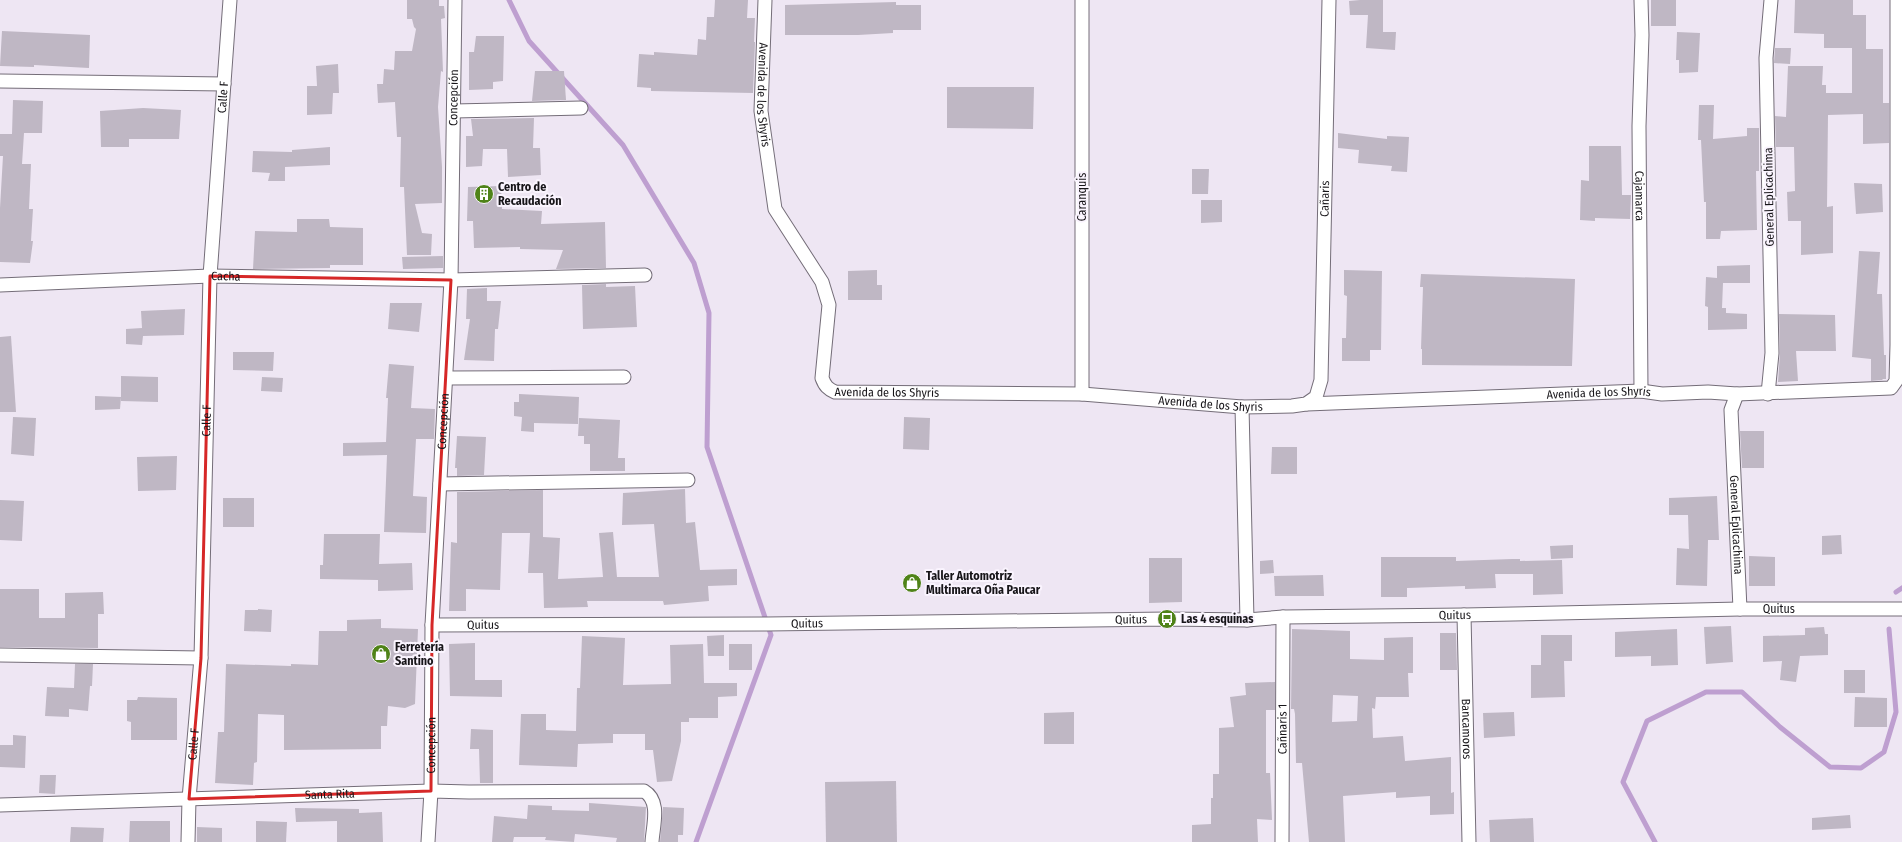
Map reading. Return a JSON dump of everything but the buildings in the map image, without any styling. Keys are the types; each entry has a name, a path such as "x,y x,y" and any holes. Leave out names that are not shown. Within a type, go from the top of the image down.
{"street":[{"name":"Calle F","path":"188,842 189,799 201,658 210,276 230,0"},
{"name":"Concepción","path":"428,842 431,791 432,625 451,280 455,0"},
{"name":"Avenida de los Shyris","path":"765,0 761,111 775,209 822,282 829,305 822,371 824,384 829,390 835,392 1082,394 1242,407 1292,406 1311,400 1641,391 1662,394 1708,392 1768,394 1891,388 1896,381 1897,345 1897,0"},
{"name":"Caranquis","path":"1082,0 1082,394"},
{"name":"Cañaris","path":"1311,400 1321,380 1330,0"},
{"name":"Cajamarca","path":"1641,0 1642,35 1639,126 1641,391"},
{"name":"General Eplicachima","path":"1768,394 1772,353 1766,58 1771,0"},
{"path":"0,81 224,84"},
{"path":"454,111 581,108"},
{"name":"Cacha","path":"0,285 210,276 451,280 645,275"},
{"path":"446,378 624,376"},
{"name":"General Eplicachima","path":"1737,394 1731,410 1740,609"},
{"path":"1242,407 1248,620"},
{"path":"440,484 688,480"},
{"name":"Quitus","path":"432,625 759,624 1167,619 1248,620 1283,617 1740,609 1902,609"},
{"name":"Bancamoros","path":"1464,615 1469,842"},
{"name":"Cañnaris 1","path":"1282,842 1283,617"},
{"path":"0,655 201,658"},
{"name":"Santa Rita","path":"0,805 431,791 644,791 651,795 655,803 652,842"}],"highlighted area":[{"path":"210,276 451,280 432,625 431,791 189,799 201,658"}],"waterway":[{"path":"509,0 529,41 623,145 694,263 709,313 707,447 771,635 696,842"},
{"path":"1896,592 1902,588"},
{"path":"1655,842 1623,782 1647,721 1706,692 1742,692 1780,727 1830,767 1861,768 1884,752 1896,712 1889,629"}],"place":[{"name":"Centro de Recaudación","path":"484,194"},
{"name":"Taller Automotriz Multimarca Oña Paucar","path":"912,583"},
{"name":"Las 4 esquinas","path":"1167,619"},
{"name":"Ferretería Santino","path":"381,654"}]}
